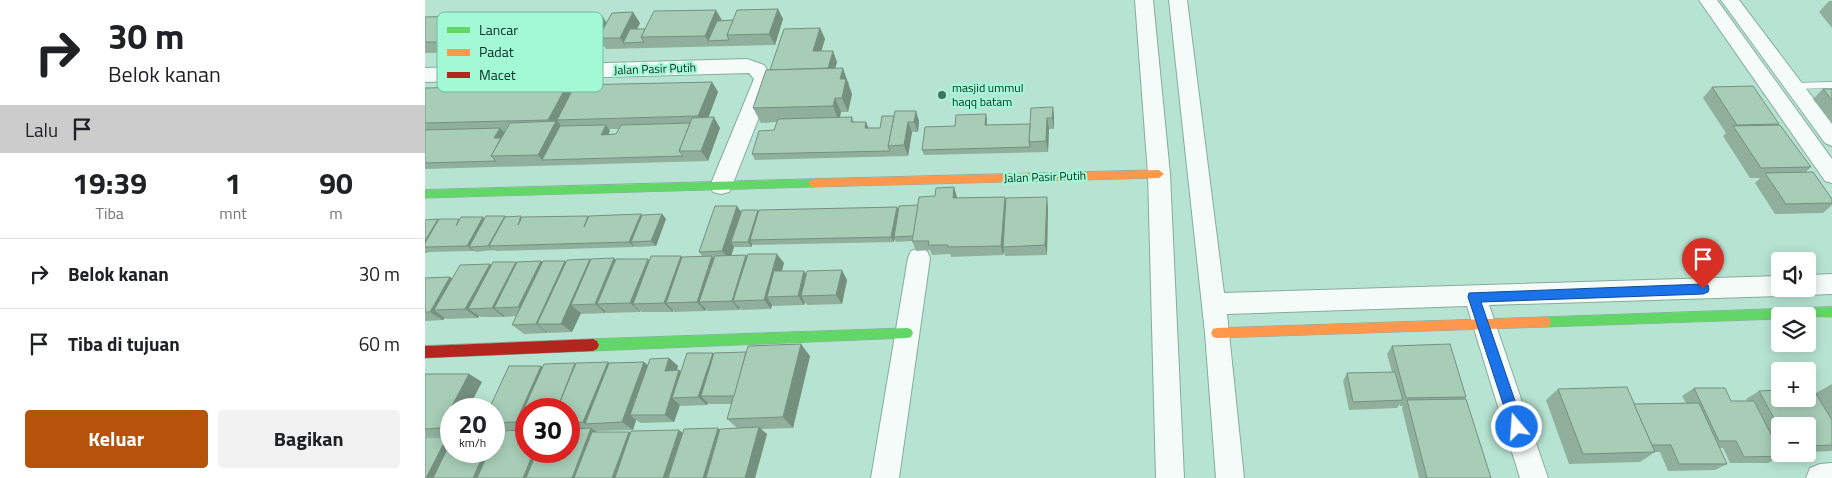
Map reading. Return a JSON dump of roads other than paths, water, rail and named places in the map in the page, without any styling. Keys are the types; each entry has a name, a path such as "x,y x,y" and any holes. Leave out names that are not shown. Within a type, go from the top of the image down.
{"street":[{"path":"1144,0 1159,174 1170,478"},
{"path":"1178,0 1217,333 1230,478"},
{"path":"1708,0 1832,174"},
{"path":"1730,0 1832,138"},
{"name":"Jalan Pasir Putih","path":"603,70 747,66 757,68 762,72 764,79 721,186"},
{"name":"Jalan Pasir Putih","path":"425,194 1159,174"},
{"path":"885,478 919,258"},
{"path":"1816,285 1832,284"},
{"path":"1213,304 1771,286"},
{"path":"1474,297 1534,478"},
{"path":"1217,333 1832,312"},
{"path":"425,352 907,333"},
{"path":"1820,478 1832,478"}],"lane":[{"path":"1794,86 1832,85"}],"place":[{"name":"masjid ummul haqq batam","path":"942,95"}]}
